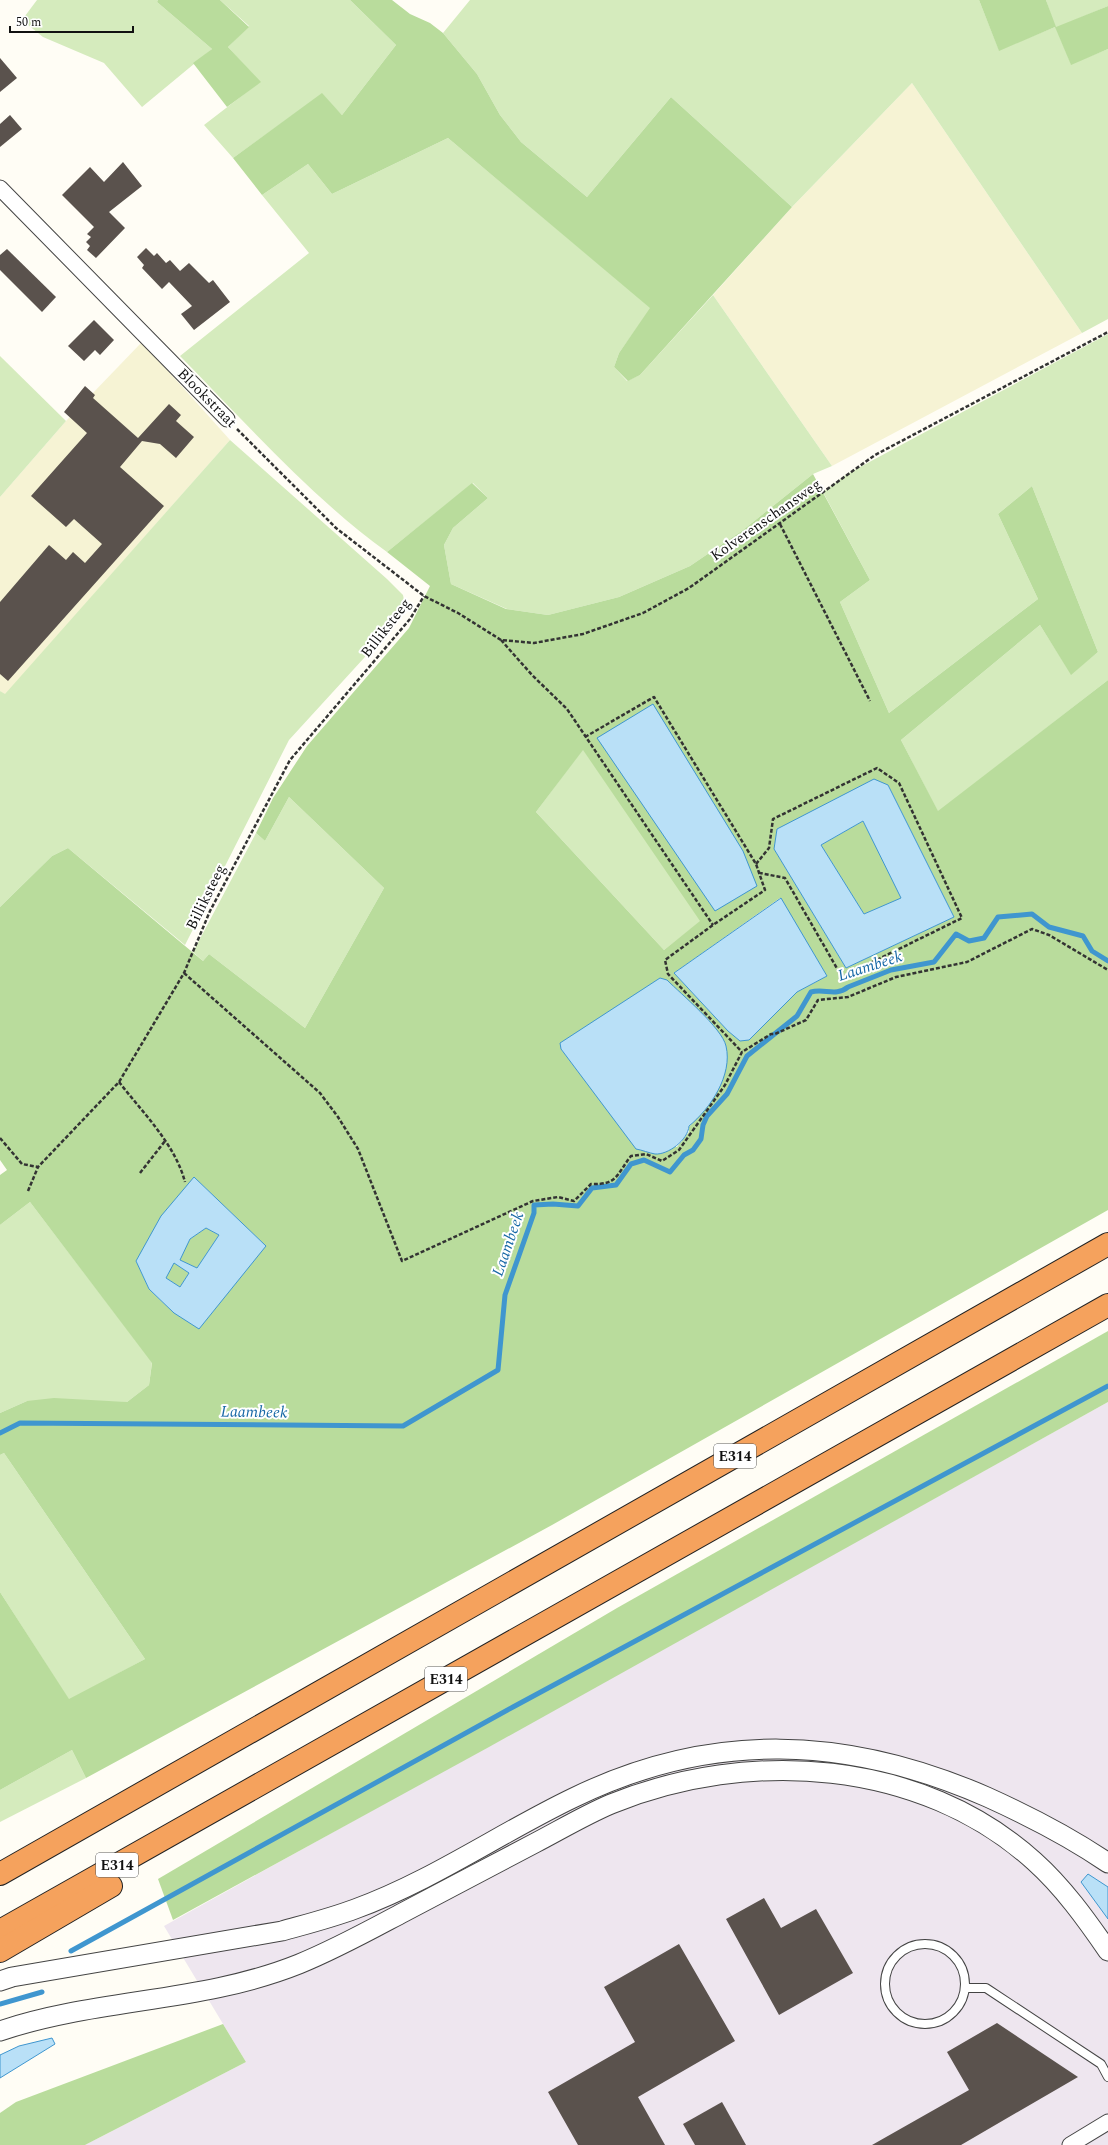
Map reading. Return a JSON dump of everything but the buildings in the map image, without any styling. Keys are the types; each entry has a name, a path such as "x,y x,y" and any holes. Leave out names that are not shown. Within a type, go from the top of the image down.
{"highway":[{"name":"E314","path":"0,1874 1108,1244"},
{"name":"E314","path":"0,1931 1108,1305"},
{"name":"E314","path":"0,1951 209,1828 233,1799"}],"street":[{"name":"Blookstraat","path":"0,188 227,419"},
{"path":"0,1981 12,1977 282,1931 317,1922 356,1909 391,1894 572,1798 606,1783 643,1769 714,1753 756,1749 792,1749 841,1753 889,1762 932,1775 1013,1809 1054,1830 1108,1864"},
{"path":"0,2031 60,2015 190,1995 232,1986 265,1976 330,1951 608,1805 661,1787 689,1780 750,1771 810,1772 865,1778 915,1791 962,1811 990,1828 1032,1860 1068,1897 1108,1951"},
{"path":"1070,2145 1108,2122"}],"lane":[{"path":"927,1944 940,1946 955,1958 964,1975 965,1988 962,2001 954,2011 944,2019 931,2024 917,2023 905,2019 894,2010 888,1998 885,1985 887,1972 893,1960 902,1951 914,1945 927,1944"},
{"path":"965,1988 986,1988 1101,2064 1108,2077"}],"path":[{"name":"Kolverenschansweg","path":"424,596 458,613 500,640 534,643 583,634 643,613 689,588 875,455 1108,332"},
{"name":"Blookstraat","path":"227,419 336,528 424,596"},
{"path":"780,524 870,701"},
{"name":"Billiksteeg","path":"38,1167 119,1082 184,973 210,911 290,760 410,619 424,596"},
{"path":"500,640 532,675 568,709 579,724 584,737 640,815 713,925"},
{"path":"584,737 654,697 756,864 765,890 665,960 668,974 742,1052"},
{"path":"756,864 769,848 773,819 877,768 899,783 962,918 842,977 785,878 760,874"},
{"path":"184,973 320,1093 358,1149 402,1261 456,1235 508,1214 533,1201 558,1197 574,1201 591,1184 605,1184 614,1180 631,1156 646,1154 662,1160 679,1150 725,1085 742,1052 771,1034 775,1034 806,1020 818,1000 848,997 896,977 967,962 1032,930 1049,935 1108,970"},
{"path":"119,1082 165,1141 181,1166 186,1182"},
{"path":"0,1138 22,1164 38,1167 28,1191"},
{"path":"140,1173 165,1141"}],"shaded area":[{"path":"912,83 1082,333 832,466 713,295 792,207"},
{"path":"142,342 230,440 5,695 0,691 0,497 66,421"},
{"path":"1108,1402 1108,2145 85,2145 246,2062 164,1926"}],"green space":[{"path":"37,0 158,0 157,2 212,49 142,107 104,63 43,37 22,20"},
{"path":"158,0 220,0 249,27 228,47 261,82 227,107 193,63 212,49 157,2"},
{"path":"220,0 350,0 396,45 342,115 322,94 233,158 204,125 260,82 228,47 249,26"},
{"path":"350,0 392,0 410,14 430,23 443,33 477,74 500,115 521,142 587,197 671,97 792,207 640,375 628,381 614,367 619,353 650,308 448,138 332,194 308,164 262,195 233,158 322,93 342,115 396,45"},
{"path":"470,0 979,0 999,50 1055,27 1046,0 1108,0 1108,6 1056,28 1071,64 1108,49 1108,319 1082,333 912,83 792,207 671,97 587,197 521,142 500,115 477,74 443,33"},
{"path":"979,0 1046,0 1056,27 1108,6 1108,49 1071,65 1055,27 999,51"},
{"path":"448,138 651,308 619,353 614,367 627,381 640,375 713,295 832,466 813,474 743,530 690,566 619,597 548,615 507,609 451,584 444,545 453,528 488,498 473,483 387,552 332,508 254,433 180,356 309,253 262,195 308,164 332,194"},
{"path":"1108,334 1108,680 938,812 901,740 1040,625 1071,674 1098,652 1032,486 998,514 1038,599 889,713 840,602 870,580 823,492 847,474"},
{"path":"0,356 66,421 0,497"},
{"path":"230,440 387,579 403,595 405,605 364,658 289,740 185,945 68,848 52,856 0,907 0,691 5,694"},
{"path":"813,474 870,580 840,602 889,713 1038,599 998,514 1032,486 1098,652 1071,675 1040,625 901,740 938,811 1108,680 1108,1210 552,1525 86,1778 72,1750 0,1790 0,1592 69,1699 145,1659 4,1453 0,1455 0,1413 27,1401 54,1398 127,1402 149,1385 152,1363 30,1202 0,1225 0,1175 7,1170 0,1160 0,907 52,856 68,848 203,961 209,954 305,1028 384,888 289,797 265,841 256,833 273,798 307,746 409,628 430,586 387,552 472,483 488,498 453,528 444,545 451,584 506,609 548,615 619,597 690,566 743,530","holes":["583,750 700,921 664,950 536,812","888,785 954,917 846,968 774,849 777,829","780,898 827,976 797,992 749,1039 740,1041 728,1031 674,973","660,978 666,980 709,1020 715,1096 689,1127 689,1132 677,1147 636,1148 561,1049","194,1177 266,1246 174,1313 149,1289 136,1261"]},
{"path":"583,749 701,921 664,950 536,812"},
{"path":"289,797 384,888 305,1028 209,954 203,961 193,952 256,833 265,841"},
{"path":"863,821 902,899 864,914 821,845"},
{"path":"30,1202 152,1362 149,1385 127,1402 27,1401 0,1413 0,1225"},
{"path":"206,1228 219,1235 197,1268 179,1260 190,1239"},
{"path":"173,1262 189,1273 180,1287 166,1278"},
{"path":"1108,1331 1108,1402 489,1747 173,1920 158,1879 617,1608"},
{"path":"4,1453 145,1659 69,1700 0,1592 0,1455"},
{"path":"72,1750 86,1778 0,1822 0,1790"},
{"path":"223,2024 246,2062 85,2145 0,2145 0,2113 16,2102"}],"water":[{"path":"653,704 743,851 757,886 715,911 597,738"},
{"path":"874,779 888,785 954,917 846,968 774,849 777,829","holes":["863,821 901,898 864,914 821,845"]},
{"path":"781,898 827,976 797,992 749,1040 740,1041 728,1031 674,973"},
{"path":"660,978 667,980 691,1002 717,1030 726,1046 727,1057 723,1080 712,1101 689,1126 685,1136 676,1146 666,1152 655,1154 636,1149 561,1049 560,1043"},
{"path":"194,1177 266,1246 199,1329 174,1313 149,1289 136,1261 161,1216","holes":["206,1228 219,1235 197,1268 180,1260 190,1239","174,1263 189,1273 180,1287 166,1278"]},
{"path":"1088,1874 1108,1887 1108,1919 1081,1882"},
{"path":"52,2038 55,2044 0,2078 0,2055 19,2046"}],"waterway":[{"name":"Laambeek","path":"0,1433 20,1423 403,1426 498,1370 505,1295 534,1213 534,1205 553,1204 578,1206 592,1188 616,1185 631,1164 644,1160 670,1172 684,1155 693,1150 701,1139 703,1125 707,1116 727,1094 747,1056 797,1016 811,992 839,991 891,970 934,962 956,934 969,941 984,938 998,917 1032,914 1049,927 1083,936 1092,951 1108,961"},
{"path":"71,1951 513,1707 1108,1386"},
{"path":"0,2004 42,1992"}]}
